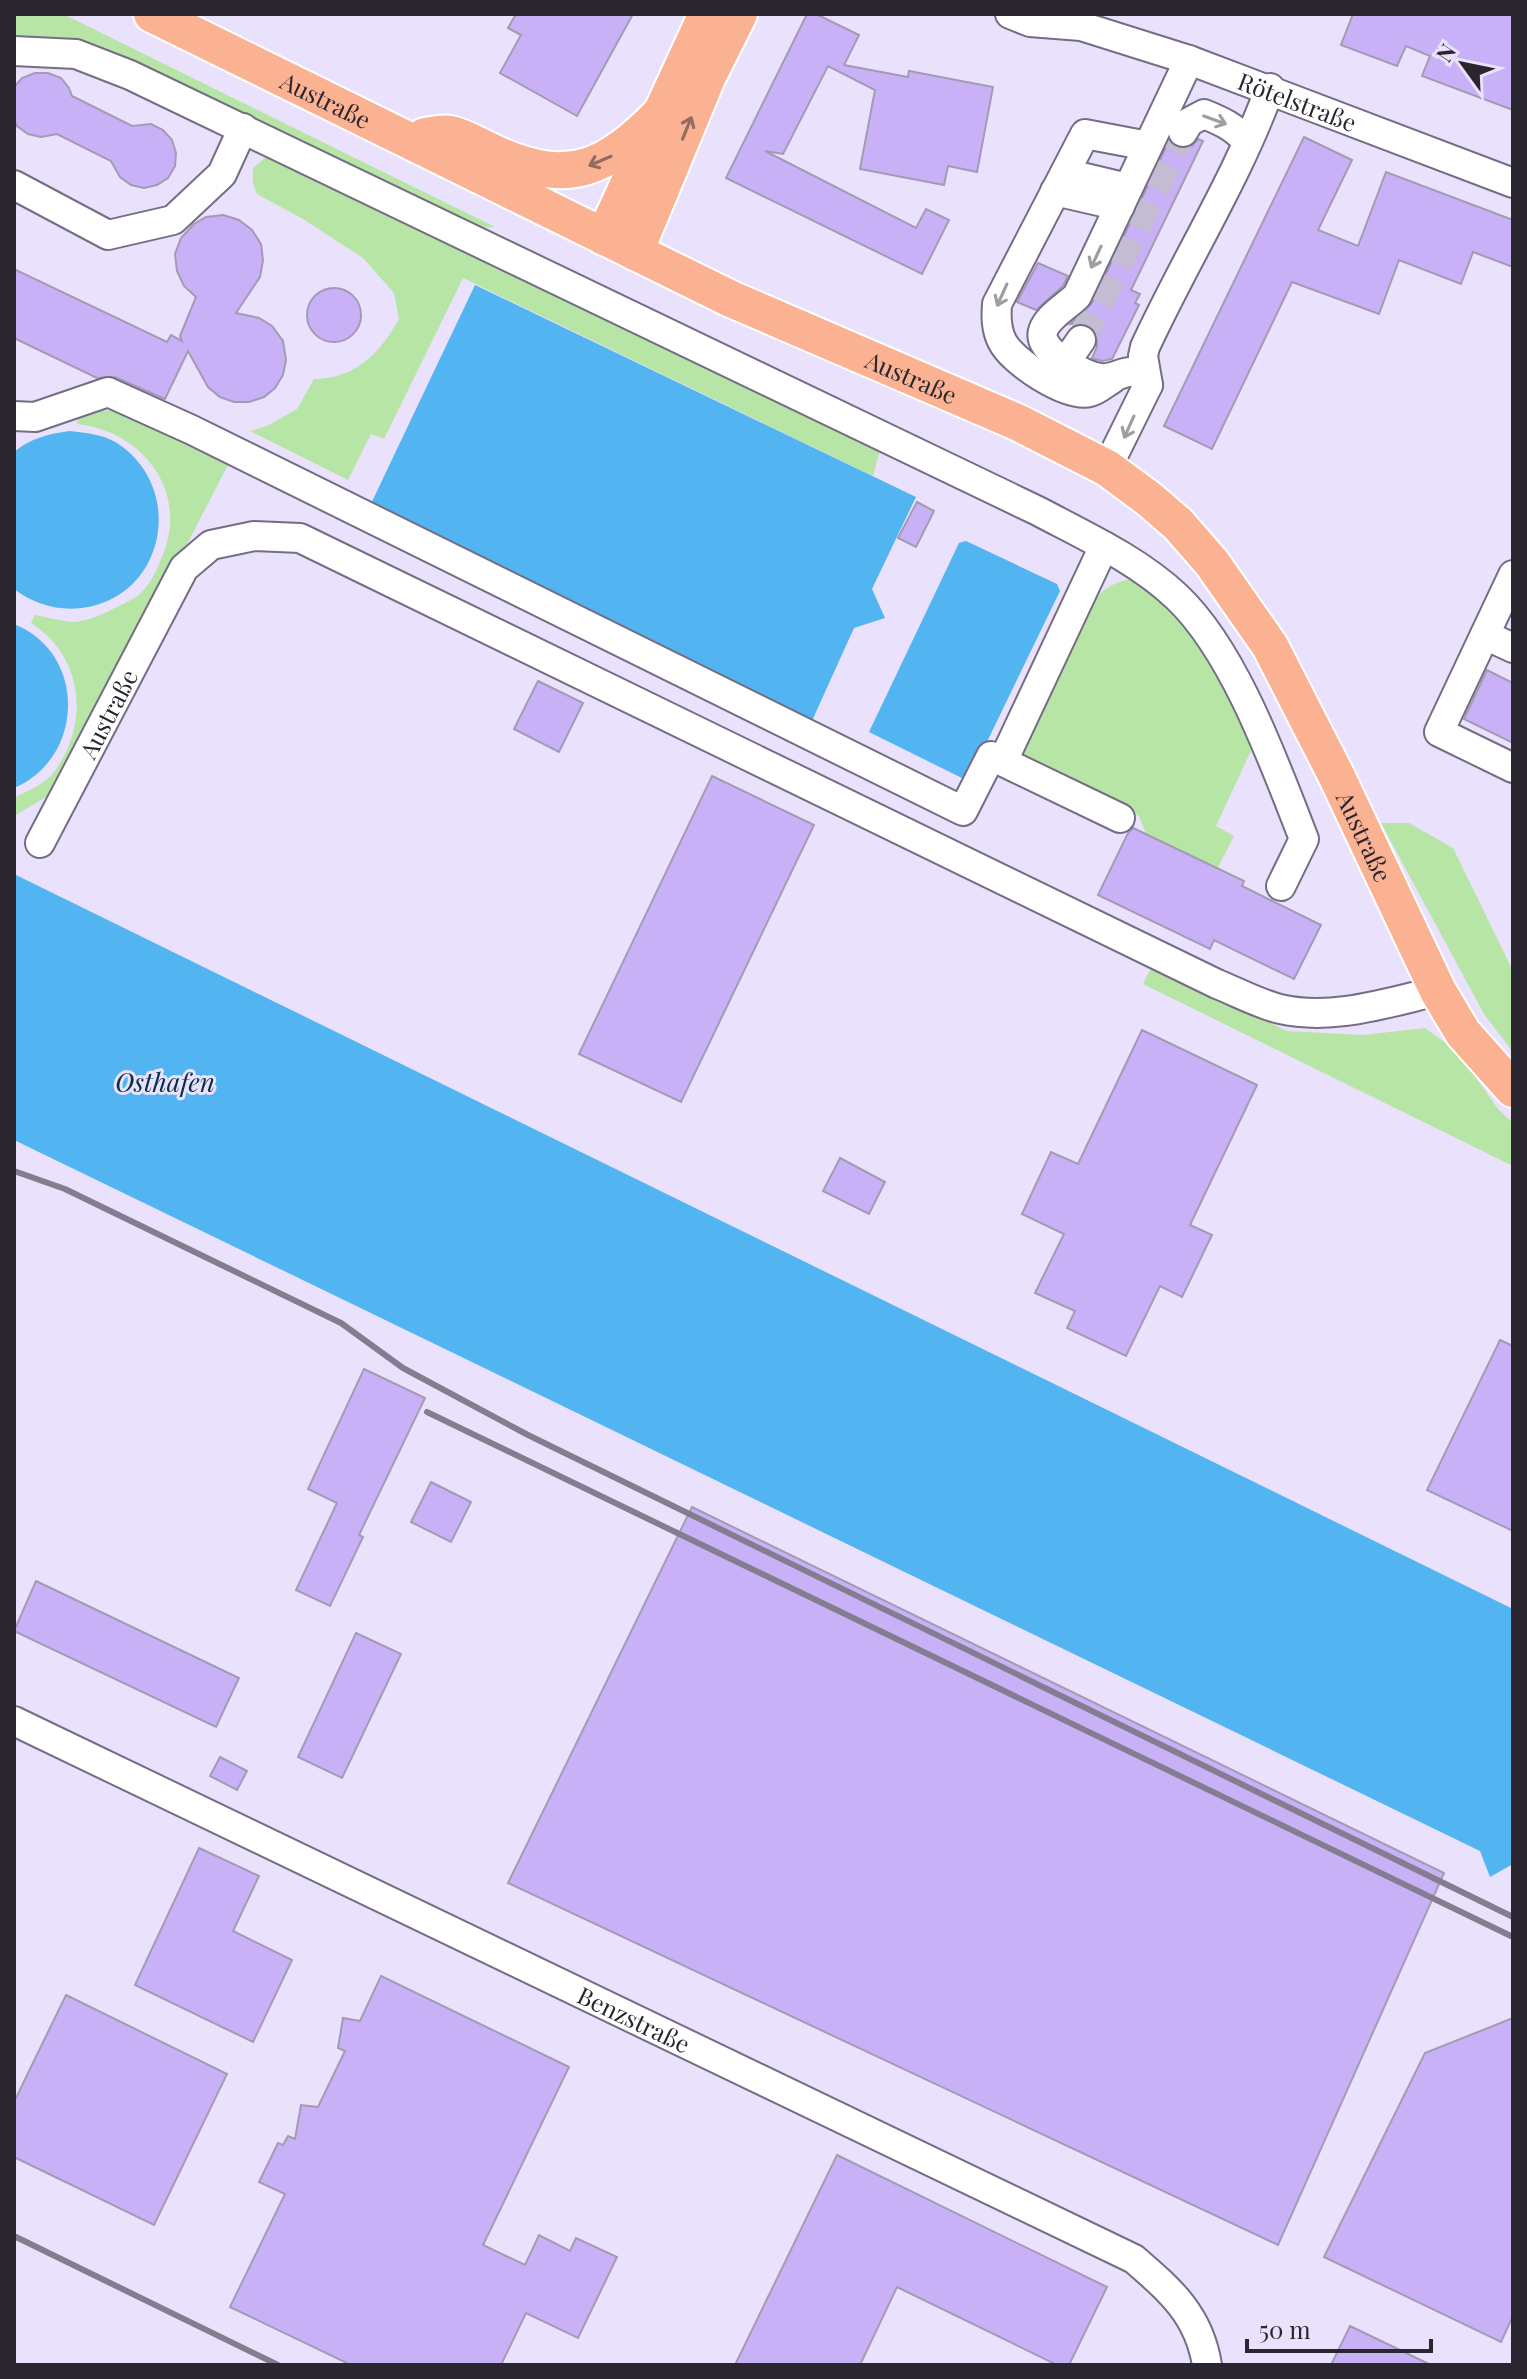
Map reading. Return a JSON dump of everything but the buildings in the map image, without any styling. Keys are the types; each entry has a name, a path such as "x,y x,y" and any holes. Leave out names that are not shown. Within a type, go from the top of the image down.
{"main road":[{"name":"Austraße","path":"152,14 731,299 1019,423 1107,468 1178,524 1212,563 1270,646 1336,775 1438,991 1463,1033 1513,1089"},
{"path":"620,244 661,113 707,14"},
{"path":"620,244 739,14"},
{"path":"404,138 449,133 523,166 573,171 608,159 642,133 661,113"}],"street":[{"name":"Rötelstraße","path":"1010,14 1030,22 1073,20 1270,88 1513,183"},
{"path":"14,51 76,54 130,75 1023,504 1104,546 1146,573 1178,598 1222,655 1269,750 1304,839 1281,886"},
{"path":"1112,379 1091,376 1060,359 1046,347 1043,329 1077,296 1189,60"},
{"path":"1107,468 1148,385 1143,356 1148,342 1172,288 1255,128 1270,88"},
{"path":"1183,132 1189,122 1204,114 1227,124 1247,142"},
{"path":"14,185 108,235 173,220 222,174 243,128"},
{"path":"1134,176 1085,134 997,304 997,327 1012,356 1066,390 1090,392 1124,371 1134,372 1148,385"},
{"path":"1065,172 1134,176"},
{"path":"1060,359 1072,353 1081,340"},
{"path":"14,416 35,417 108,392 206,437 963,811 991,756 1120,818"},
{"name":"Austraße","path":"40,843 184,568 211,545 254,536 300,538 1217,984 1277,1008 1336,1014 1438,991"},
{"path":"1003,761 1104,546"},
{"path":"1513,575 1439,732 1513,768"},
{"path":"1485,635 1513,648"},
{"name":"Benzstraße","path":"14,1721 1134,2259 1175,2294 1203,2341 1207,2365"}],"green space":[{"path":"14,14 63,14 495,227 466,228 102,53 49,39 14,42"},
{"path":"282,154 881,446 873,476 463,278 384,439 371,434 348,480 250,431 267,426 297,409 314,379 342,374 365,362 399,319 394,293 363,258 257,194 253,184 253,168 266,157"},
{"path":"125,409 230,461 61,788 14,816 14,798 42,783 55,771 73,732 76,711 76,691 71,671 62,653 31,623 35,615 82,621 104,614 134,598 153,576 169,533 170,510 165,488 155,469 140,452 122,439 101,429 77,424 78,413"},
{"path":"1137,578 1194,627 1255,742 1216,826 1234,836 1217,869 1146,834 1139,816 1015,759 1092,603 1112,585"},
{"path":"1381,823 1409,823 1453,848 1513,971 1513,1052 1484,1014"},
{"path":"1152,966 1287,1031 1363,1035 1425,1028 1458,1052 1498,1109 1513,1123 1513,1166 1143,984"}],"water":[{"path":"475,285 916,497 872,589 885,618 854,628 811,723 368,510"},
{"path":"70,431 111,440 139,463 152,486 158,512 157,538 148,563 133,584 110,600 73,609 46,605 14,589 14,452 40,437"},
{"path":"966,541 1057,584 1060,591 968,781 869,732 959,543"},
{"path":"14,624 38,638 55,658 65,681 68,706 64,731 54,754 37,774 14,788"},
{"name":"Osthafen","path":"14,874 1513,1609 1513,1864 1490,1877 1480,1851 14,1140"}],"tunnel":[{"path":"1081,340 1183,132"}],"railway":[{"path":"14,1171 65,1189 341,1323 403,1368 528,1435 1513,1917"},
{"path":"427,1412 1513,1937"},
{"path":"14,2236 278,2365"}]}
